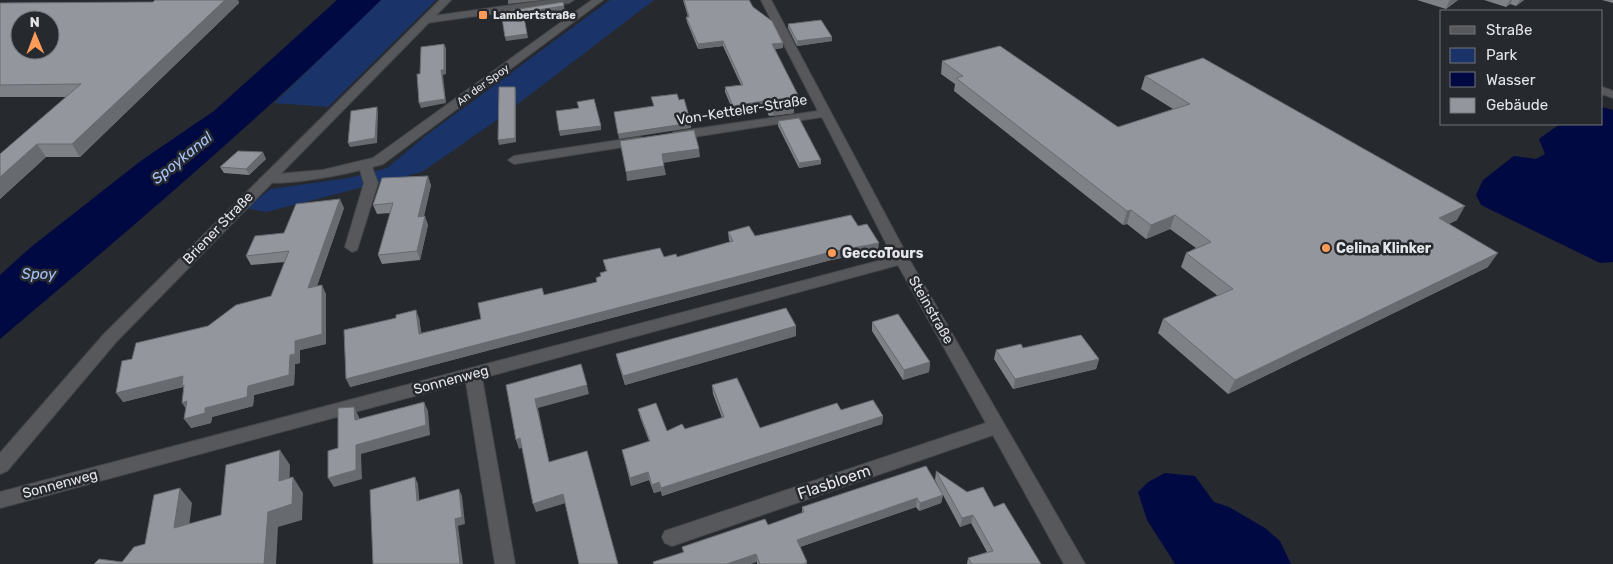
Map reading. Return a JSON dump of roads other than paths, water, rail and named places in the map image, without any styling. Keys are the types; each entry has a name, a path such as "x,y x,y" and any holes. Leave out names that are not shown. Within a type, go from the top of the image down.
{"street":[{"name":"Briener Straße","path":"0,466 110,338 446,0"},
{"path":"426,20 569,0"},
{"name":"An der Spoy","path":"266,179 294,178 378,161 598,0"},
{"name":"Steinstraße","path":"766,0 902,259 1075,564"},
{"name":"Von-Ketteler-Straße","path":"514,160 827,113"},
{"path":"352,247 371,183 365,165"},
{"name":"Sonnenweg","path":"0,500 902,259"},
{"path":"473,374 505,564"},
{"name":"Flasbloem","path":"672,537 996,426"}],"water":[{"name":"Spoy","path":"337,0 381,0 242,131 0,339 0,275 31,247 142,160 214,111"},
{"path":"1603,107 1613,110 1613,262 1600,263 1481,205 1476,195 1483,180 1514,156 1536,159 1545,154 1539,139 1559,125 1603,125"},
{"path":"1165,473 1195,476 1214,502 1229,507 1265,528 1280,541 1291,564 1175,564 1147,520 1138,492 1148,482"}],"place":[{"name":"Lambertstraße","path":"483,15"},
{"name":"Celina Klinker","path":"1326,248"},
{"name":"GeccoTours","path":"832,253"}],"water label":[{"name":"Spoykanal","path":"182,158"}]}
